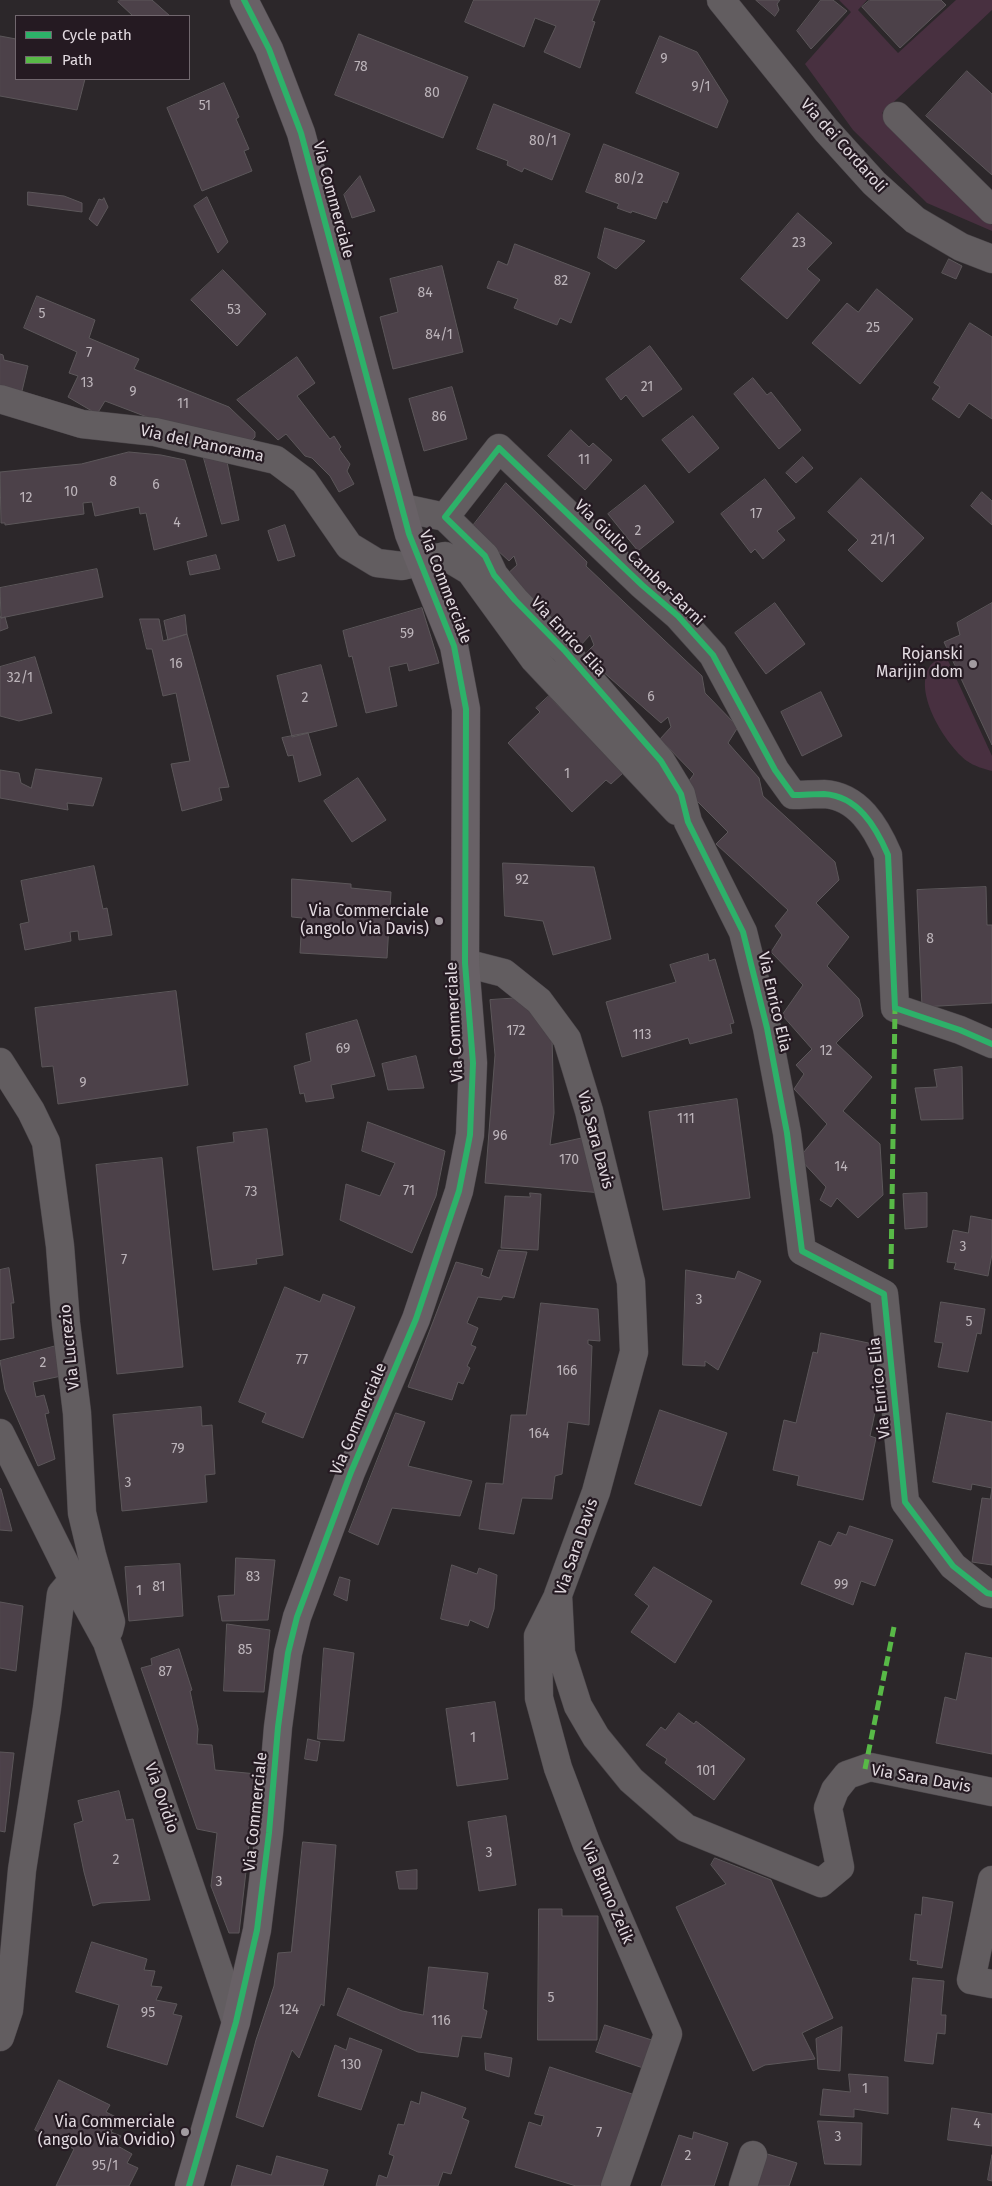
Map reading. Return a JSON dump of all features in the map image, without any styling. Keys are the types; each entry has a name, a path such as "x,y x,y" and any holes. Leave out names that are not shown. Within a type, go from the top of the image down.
{"main road":[{"name":"Via Commerciale","path":"189,2186 236,2022 257,1930 269,1832 279,1717 288,1653 297,1616 351,1472 416,1319 459,1191 470,1135 473,1063 465,963 466,709 454,646 409,534 308,157 291,105 269,49 244,0"}],"street":[{"name":"Via dei Cordaroli","path":"722,0 826,130 874,183 915,220 961,248 992,259"},
{"path":"897,116 992,210"},
{"name":"Via del Panorama","path":"0,399 82,424 155,432 276,460 304,481 349,546 377,563 402,566 421,561"},
{"name":"Via Giulio Camber-Barni","path":"445,517 499,448 678,616 714,655 775,770 793,795 826,794 853,802 878,832 888,855 895,1008 960,1030 992,1044"},
{"path":"403,508 445,517"},
{"name":"Via Enrico Elia","path":"445,517 485,556 494,575 515,600 565,651 661,761 681,794 688,822 743,932 767,1028 787,1133 802,1251 884,1294 905,1502 953,1566 987,1593 992,1594"},
{"name":"Via Enrico Elia","path":"421,561 445,556 470,571 534,660 688,822"},
{"name":"Via Sara Davis","path":"465,963 504,973 539,1001 567,1039 588,1111 632,1282 634,1352 596,1492 558,1595 561,1653 578,1706 596,1737 632,1780 686,1828 758,1859 822,1883 840,1867 828,1808 835,1790 847,1775 870,1767 992,1792"},
{"name":"Via Lucrezio","path":"0,1062 31,1111 46,1142 60,1246 66,1323 77,1413 82,1513 111,1622 107,1642"},
{"name":"Via Ovidio","path":"0,1433 73,1580 107,1642 236,2022"},
{"path":"0,2037 9,2010 22,1870 47,1708 61,1594 73,1580"},
{"name":"Via Bruno Zelik","path":"558,1595 538,1636 539,1698 558,1768 587,1846 668,2034 615,2186"},
{"path":"992,1880 971,1980 992,1984"},
{"path":"743,2186 753,2155"}],"shaded area":[{"path":"839,0 867,0 858,10 898,53 956,0 992,0 992,10 882,113 992,225 992,231 927,203 853,130 805,64 851,12"},
{"path":"945,654 992,756 992,771 967,761 959,753 941,731 928,703 925,690 926,677 930,666"}],"building":[{"path":"120,0 152,0 169,15 132,15 118,2"},
{"path":"474,0 600,0 592,21 595,22 580,68 544,52 556,26 535,18 524,47 465,22"},
{"path":"756,0 780,0 777,4 779,10 775,16"},
{"path":"821,0 833,0 847,11 811,49 797,31"},
{"path":"870,0 941,0 946,5 900,48 862,7"},
{"path":"359,34 468,77 443,138 335,95"},
{"path":"0,36 15,39 15,80 85,80 77,110 0,96"},
{"path":"660,36 697,52 728,101 717,128 636,93"},
{"path":"967,71 992,94 992,175 926,116"},
{"path":"224,83 239,117 236,119 249,149 244,151 252,171 202,191 167,108"},
{"path":"494,104 570,134 552,180 524,168 522,172 507,165 508,161 477,149"},
{"path":"604,144 679,173 667,203 663,201 656,219 617,208 619,204 586,192"},
{"path":"360,176 375,211 352,218 344,195"},
{"path":"28,192 64,196 82,203 82,212 28,205"},
{"path":"207,197 228,242 218,253 194,206"},
{"path":"104,198 108,207 97,226 89,219 99,199 102,200"},
{"path":"798,213 832,243 807,269 820,280 787,319 741,279"},
{"path":"605,228 645,241 616,269 598,258"},
{"path":"515,244 590,273 571,323 560,318 557,325 514,308 518,299 487,288 498,261 507,265"},
{"path":"949,259 962,266 956,279 942,273"},
{"path":"442,266 463,352 393,369 380,317 398,312 390,279"},
{"path":"223,270 266,314 237,346 191,300"},
{"path":"877,289 913,319 860,384 812,343 847,303 858,312"},
{"path":"37,296 95,320 89,338 139,359 134,369 229,407 255,432 255,437 249,443 168,425 105,401 97,414 68,397 78,376 69,373 77,352 24,328"},
{"path":"970,323 992,337 992,419 969,403 959,418 932,399 940,387 934,383"},
{"path":"650,346 682,389 643,417 626,395 621,400 606,379"},
{"path":"0,354 3,355 4,360 28,366 22,391 0,387"},
{"path":"297,357 315,383 297,396 330,439 334,436 341,447 339,449 350,464 347,471 354,484 339,492 330,476 312,458 305,456 286,434 278,440 237,400"},
{"path":"753,378 767,395 771,392 801,430 779,449 734,394"},
{"path":"452,387 467,439 424,451 409,399"},
{"path":"693,416 719,448 689,473 662,440"},
{"path":"571,430 589,447 593,443 612,460 585,490 548,456"},
{"path":"202,451 226,457 239,520 222,524"},
{"path":"129,452 161,455 185,460 207,536 154,550 146,513 140,514 139,507 95,516 92,502 83,503 84,514 5,525 5,523 1,523 0,472 81,464"},
{"path":"803,457 813,468 796,483 786,473"},
{"path":"861,478 924,538 882,582 848,550 858,540 828,512"},
{"path":"765,479 795,518 777,531 785,540 763,559 755,549 751,553 721,514"},
{"path":"506,483 587,562 586,566 702,676 705,693 738,727 728,743 759,778 763,796 835,862 839,880 816,903 849,937 827,966 859,999 863,1016 836,1043 872,1077 843,1111 880,1144 883,1195 858,1218 837,1198 831,1207 820,1200 826,1187 799,1158 827,1124 794,1089 804,1074 796,1065 812,1049 782,1015 803,985 771,952 782,935 775,926 788,910 716,844 728,832 684,788 694,774 660,739 671,727 668,717 661,723 584,655 594,645 590,635 580,646 539,613 505,576 517,565 514,556 509,561 472,527"},
{"path":"645,485 674,522 638,551 608,514"},
{"path":"982,492 992,501 992,525 971,506"},
{"path":"285,525 295,556 278,561 268,531"},
{"path":"216,555 220,569 190,575 187,562"},
{"path":"97,569 103,597 1,618 0,588"},
{"path":"775,603 805,644 766,674 735,633"},
{"name":"Rojanski Marijin dom","path":"992,603 992,745 944,642 960,635 957,623"},
{"path":"422,608 439,663 409,671 407,663 389,667 397,706 366,713 352,656 349,657 343,631"},
{"path":"185,615 187,634 168,640 164,621"},
{"path":"0,616 1,618 5,617 8,628 0,631"},
{"path":"140,619 159,619 163,641 187,634 229,787 219,788 222,800 182,811 171,764 190,761 176,693 163,696 152,649 147,649"},
{"path":"35,657 52,713 19,721 0,716 0,667"},
{"path":"321,665 337,726 292,737 277,676"},
{"path":"821,692 842,736 802,756 781,712"},
{"path":"549,696 623,773 611,784 606,780 572,812 508,743 540,712 536,708"},
{"path":"308,733 321,775 299,782 293,755 288,756 282,738"},
{"path":"36,769 102,778 93,806 67,803 68,810 0,798 0,770 19,773 21,783 31,788"},
{"path":"358,778 386,820 352,842 324,801"},
{"path":"503,863 594,867 611,939 553,955 543,921 505,916"},
{"path":"94,866 103,909 107,908 112,935 79,940 78,931 70,932 71,941 25,950 20,924 29,922 21,881"},
{"path":"292,879 351,884 351,888 391,892 387,958 300,953 302,918 292,917"},
{"path":"986,887 987,925 992,925 992,1003 922,1007 917,890"},
{"path":"708,954 709,961 715,959 734,1023 730,1024 732,1033 690,1044 688,1038 622,1057 606,1002 676,982 670,965"},
{"path":"176,991 188,1085 58,1104 53,1066 42,1067 35,1008"},
{"path":"520,998 552,1037 554,1113 550,1145 586,1137 602,1193 485,1183 495,1055 490,1000"},
{"path":"357,1020 375,1076 331,1085 334,1098 306,1102 304,1093 300,1094 294,1066 311,1061 306,1034"},
{"path":"416,1056 424,1088 388,1090 382,1064"},
{"path":"962,1067 963,1119 921,1120 915,1088 937,1087 934,1070"},
{"path":"737,1099 750,1198 663,1210 649,1112"},
{"path":"368,1122 445,1151 436,1196 412,1253 340,1220 346,1184 380,1196 395,1163 362,1151"},
{"path":"267,1129 283,1255 256,1259 257,1264 213,1270 197,1147 234,1142 233,1133"},
{"path":"162,1158 183,1367 117,1374 96,1165"},
{"path":"530,1193 541,1194 538,1250 501,1248 505,1196 530,1197"},
{"path":"927,1193 927,1227 905,1229 903,1194"},
{"path":"971,1216 992,1220 992,1254 988,1276 954,1269 956,1263 947,1262 953,1230 968,1233"},
{"path":"499,1250 527,1252 514,1298 503,1296 501,1300 478,1297 467,1323 478,1328 471,1345 476,1347 467,1366 470,1368 463,1384 458,1382 452,1400 408,1387 456,1262 483,1269 481,1275 489,1278"},
{"path":"9,1268 14,1303 11,1303 14,1338 0,1340 0,1270"},
{"path":"686,1270 735,1279 738,1271 761,1281 718,1370 705,1361 705,1366 683,1365"},
{"path":"285,1287 320,1302 323,1294 355,1307 303,1438 262,1422 266,1413 239,1402"},
{"path":"941,1302 985,1309 981,1334 977,1333 968,1372 938,1367 943,1343 935,1342"},
{"path":"541,1303 598,1309 600,1341 588,1340 588,1344 592,1346 589,1425 568,1422 562,1474 555,1476 552,1499 522,1498 514,1534 479,1529 486,1483 503,1484 511,1415 526,1415"},
{"path":"821,1333 878,1345 872,1373 883,1375 870,1436 876,1438 863,1500 797,1485 799,1476 773,1470 784,1420 796,1423 813,1352 817,1353"},
{"path":"60,1345 66,1375 33,1382 36,1397 44,1395 49,1413 45,1414 55,1459 38,1466 5,1390 0,1361"},
{"path":"201,1407 202,1426 212,1425 215,1474 205,1475 207,1502 122,1511 113,1415"},
{"path":"660,1410 727,1433 701,1506 635,1484"},
{"path":"396,1413 425,1422 408,1466 472,1481 460,1516 392,1508 378,1545 349,1532"},
{"path":"947,1413 992,1422 992,1488 972,1484 971,1490 933,1482"},
{"path":"992,1488 992,1565 972,1562 982,1498 990,1499"},
{"path":"1,1489 12,1531 0,1530"},
{"path":"850,1526 893,1540 875,1586 861,1581 853,1605 801,1584 819,1541 831,1546 838,1532 846,1535"},
{"path":"236,1558 275,1560 268,1620 222,1621 218,1596 234,1595"},
{"path":"180,1564 183,1616 129,1621 125,1567"},
{"path":"452,1565 477,1574 479,1568 497,1575 494,1609 488,1628 470,1620 468,1626 441,1619"},
{"path":"654,1567 712,1601 675,1663 631,1632 649,1606 635,1595"},
{"path":"340,1577 350,1580 347,1601 334,1595"},
{"path":"0,1602 23,1606 16,1671 0,1668"},
{"path":"227,1624 270,1630 264,1692 224,1691"},
{"path":"324,1648 354,1653 344,1741 318,1739"},
{"path":"179,1649 192,1690 190,1691 198,1729 197,1744 212,1745 215,1770 257,1774 239,1933 229,1933 211,1886 217,1833 197,1829 141,1668 152,1665 151,1659"},
{"path":"966,1653 992,1658 992,1754 936,1743 945,1697 956,1700"},
{"path":"495,1702 508,1779 457,1786 446,1709"},
{"path":"679,1713 694,1724 696,1721 745,1759 714,1800 665,1763 667,1759 646,1745 661,1727 665,1730"},
{"path":"308,1739 320,1742 317,1761 305,1759"},
{"path":"0,1752 14,1753 5,1832 0,1831"},
{"path":"119,1791 126,1820 133,1819 150,1900 101,1903 93,1906 74,1824 83,1821 78,1801"},
{"path":"506,1816 516,1885 479,1891 468,1822"},
{"path":"303,1842 336,1845 324,2006 321,2004 299,2058 292,2050 263,2127 236,2117 256,2040 274,1986 278,1953 291,1952"},
{"path":"715,1858 771,1880 833,2018 802,2033 815,2059 765,2065 753,2071 676,1907 726,1884 711,1865"},
{"path":"417,1870 417,1889 399,1889 396,1872"},
{"path":"923,1897 953,1902 942,1968 917,1964 918,1961 910,1960 915,1914 921,1915"},
{"path":"539,1909 562,1909 562,1916 598,1916 597,2040 538,2040"},
{"path":"92,1942 147,1959 144,1970 155,1971 151,1986 162,1987 156,2000 177,2004 173,2014 182,2016 167,2065 107,2047 119,2005 76,1992"},
{"path":"429,1967 488,1973 483,2009 487,2011 481,2038 462,2036 458,2057 418,2052 337,2015 348,1988 402,2011 423,2015"},
{"path":"913,1978 944,1981 941,2015 946,2015 945,2034 937,2033 933,2064 905,2061"},
{"path":"605,2025 658,2042 649,2070 596,2052"},
{"path":"842,2027 840,2071 818,2069 816,2039"},
{"path":"350,2038 382,2050 361,2110 318,2096 335,2045 346,2050"},
{"path":"485,2053 512,2058 509,2077 486,2070"},
{"path":"550,2067 635,2095 605,2186 576,2186 515,2167 529,2122 541,2126 544,2116 535,2114"},
{"path":"849,2074 888,2077 888,2114 854,2109 854,2117 820,2115 823,2089 850,2092"},
{"path":"59,2080 110,2105 106,2112 118,2118 111,2132 121,2136 116,2145 132,2154 127,2163 138,2168 129,2186 56,2186 74,2149 35,2130"},
{"path":"422,2092 466,2108 462,2118 469,2121 451,2174 443,2172 438,2186 376,2186 379,2175 387,2178 394,2156 389,2154 398,2124 404,2125 411,2101 419,2104"},
{"path":"952,2108 992,2114 992,2146 948,2140"},
{"path":"818,2121 862,2123 861,2165 825,2164"},
{"path":"694,2132 728,2143 714,2186 661,2186 679,2135 692,2139"},
{"path":"764,2153 797,2163 789,2186 755,2186"},
{"path":"992,2155 992,2181 988,2180"},
{"path":"277,2156 328,2170 323,2186 231,2186 237,2165 271,2175"}],"marked path":[{"path":"891,1269 895,1008"},
{"path":"865,1769 894,1627"}],"cycle path":[{"path":"189,2186 236,2022 257,1930 269,1833 278,1727 288,1653 297,1617 351,1472 416,1319 459,1191 470,1135 473,1063 465,963 466,709 454,646 409,534 301,133 269,49 244,0"},
{"path":"992,1044 960,1030 895,1008 888,855 871,824 847,800 824,794 793,795 775,770 713,655 678,616 642,585 499,448 445,517 485,556 494,575 515,600 565,651 661,761 681,794 688,822 743,932 767,1028 787,1133 802,1251 884,1294 905,1502 953,1566 987,1593 992,1594"}],"place":[{"name":"Rojanski Marijin dom","path":"973,664"},
{"name":"Via Commerciale (angolo Via Davis)","path":"439,921"},
{"name":"Via Commerciale (angolo Via Ovidio)","path":"185,2132"}]}
